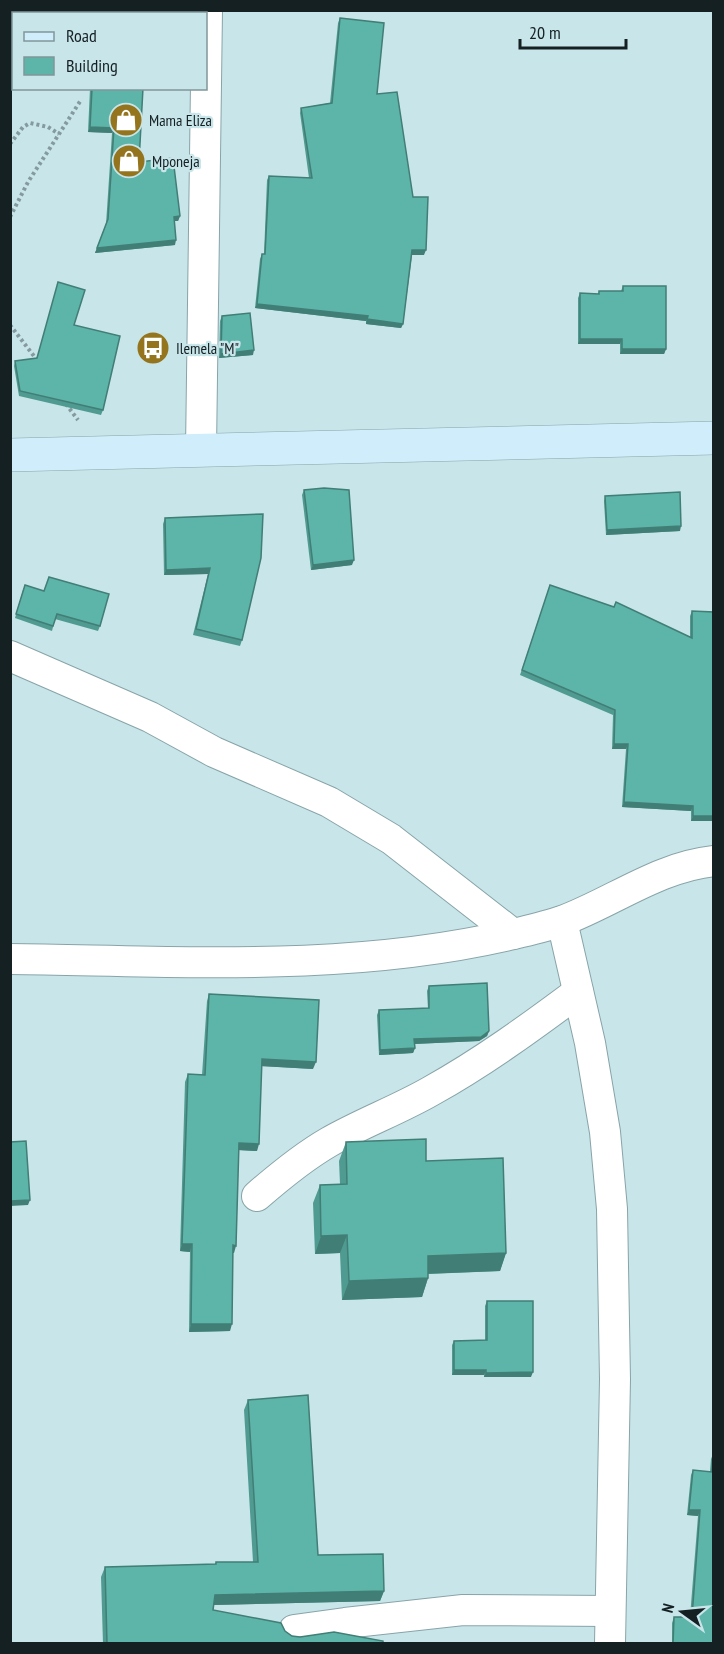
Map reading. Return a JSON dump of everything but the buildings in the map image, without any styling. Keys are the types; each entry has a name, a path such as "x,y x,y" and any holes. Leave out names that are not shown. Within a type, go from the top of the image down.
{"street":[{"path":"201,450 206,90"},
{"path":"10,455 714,438"},
{"path":"10,656 150,717 214,752 329,802 391,839 513,934"},
{"path":"10,959 294,961 366,957 427,950 513,934 562,921 641,883 692,863 714,861"},
{"path":"562,921 590,1043 605,1132 612,1209 615,1379 610,1644"},
{"path":"257,1196 282,1174 331,1140 432,1091 513,1041 578,992"},
{"path":"294,1630 464,1610 610,1611"}],"path":[{"path":"11,216 28,182 81,100"},
{"path":"11,142 23,126 30,123 48,127 59,134"},
{"path":"10,325 38,362"},
{"path":"63,399 100,453"}],"place":[{"name":"Mama Eliza","path":"126,120"},
{"name":"Mponeja","path":"129,161"},
{"name":"Ilemela \"M\"","path":"153,348"}]}
